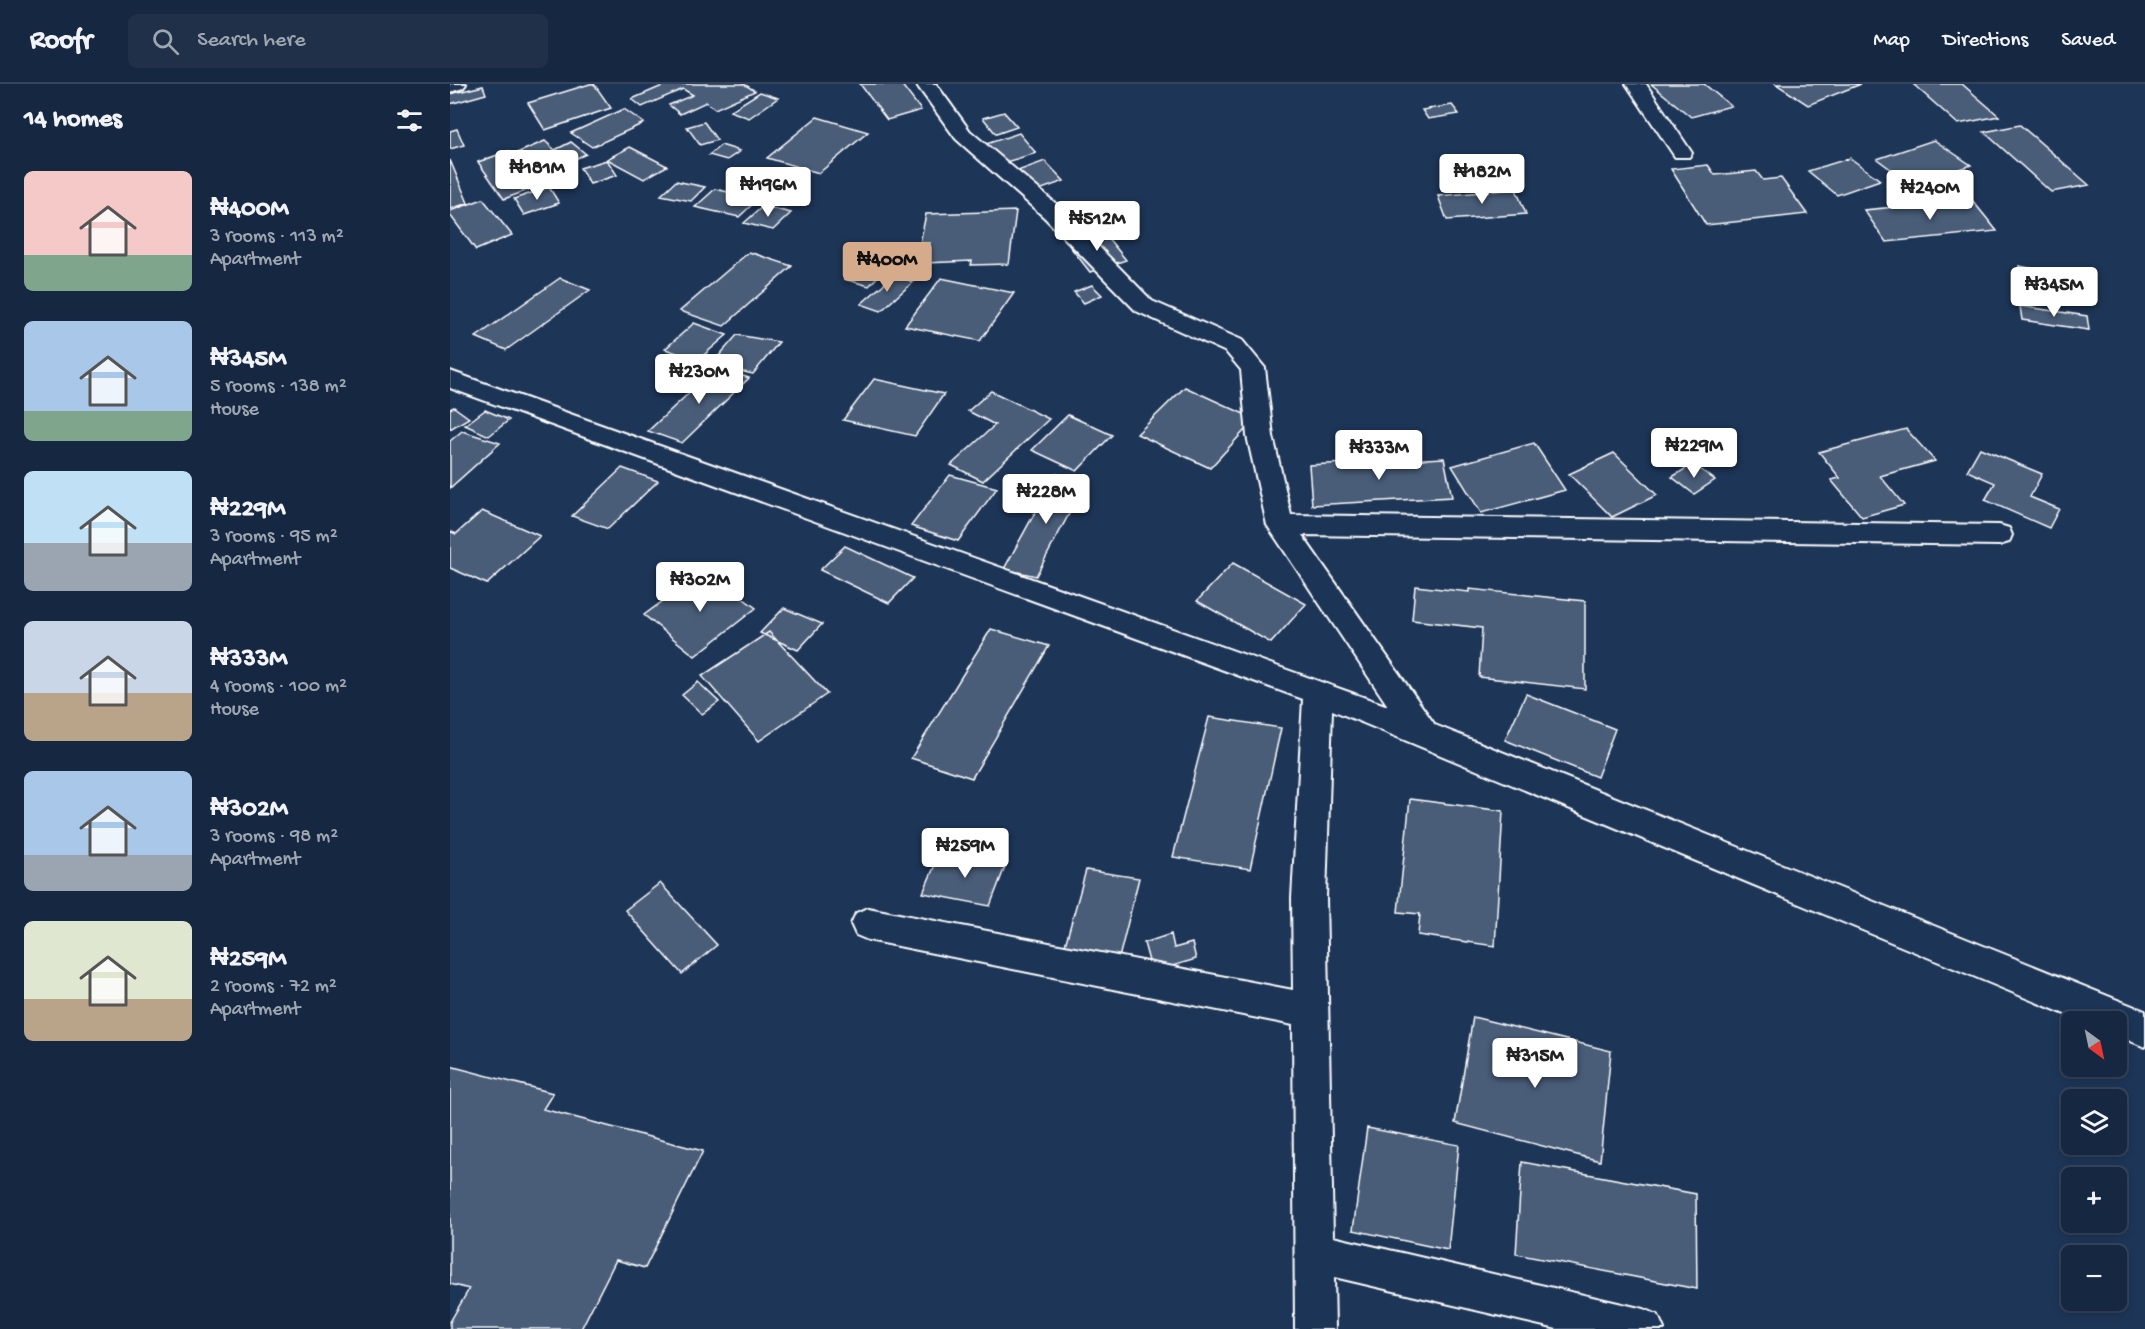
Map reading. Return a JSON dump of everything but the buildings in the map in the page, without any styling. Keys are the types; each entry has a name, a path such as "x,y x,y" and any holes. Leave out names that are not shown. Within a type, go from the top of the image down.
{"street":[{"path":"450,86 456,84"},
{"path":"926,84 963,135 1053,213 1144,306 1234,346 1253,368 1260,436 1280,525 1424,734"},
{"path":"1636,84 1682,153"},
{"path":"450,379 1318,692 2145,1029"},
{"path":"1280,525 1999,535"},
{"path":"1315,1329 1309,898 1318,692"},
{"path":"868,924 1311,1011"},
{"path":"1314,1252 1644,1329"}]}
